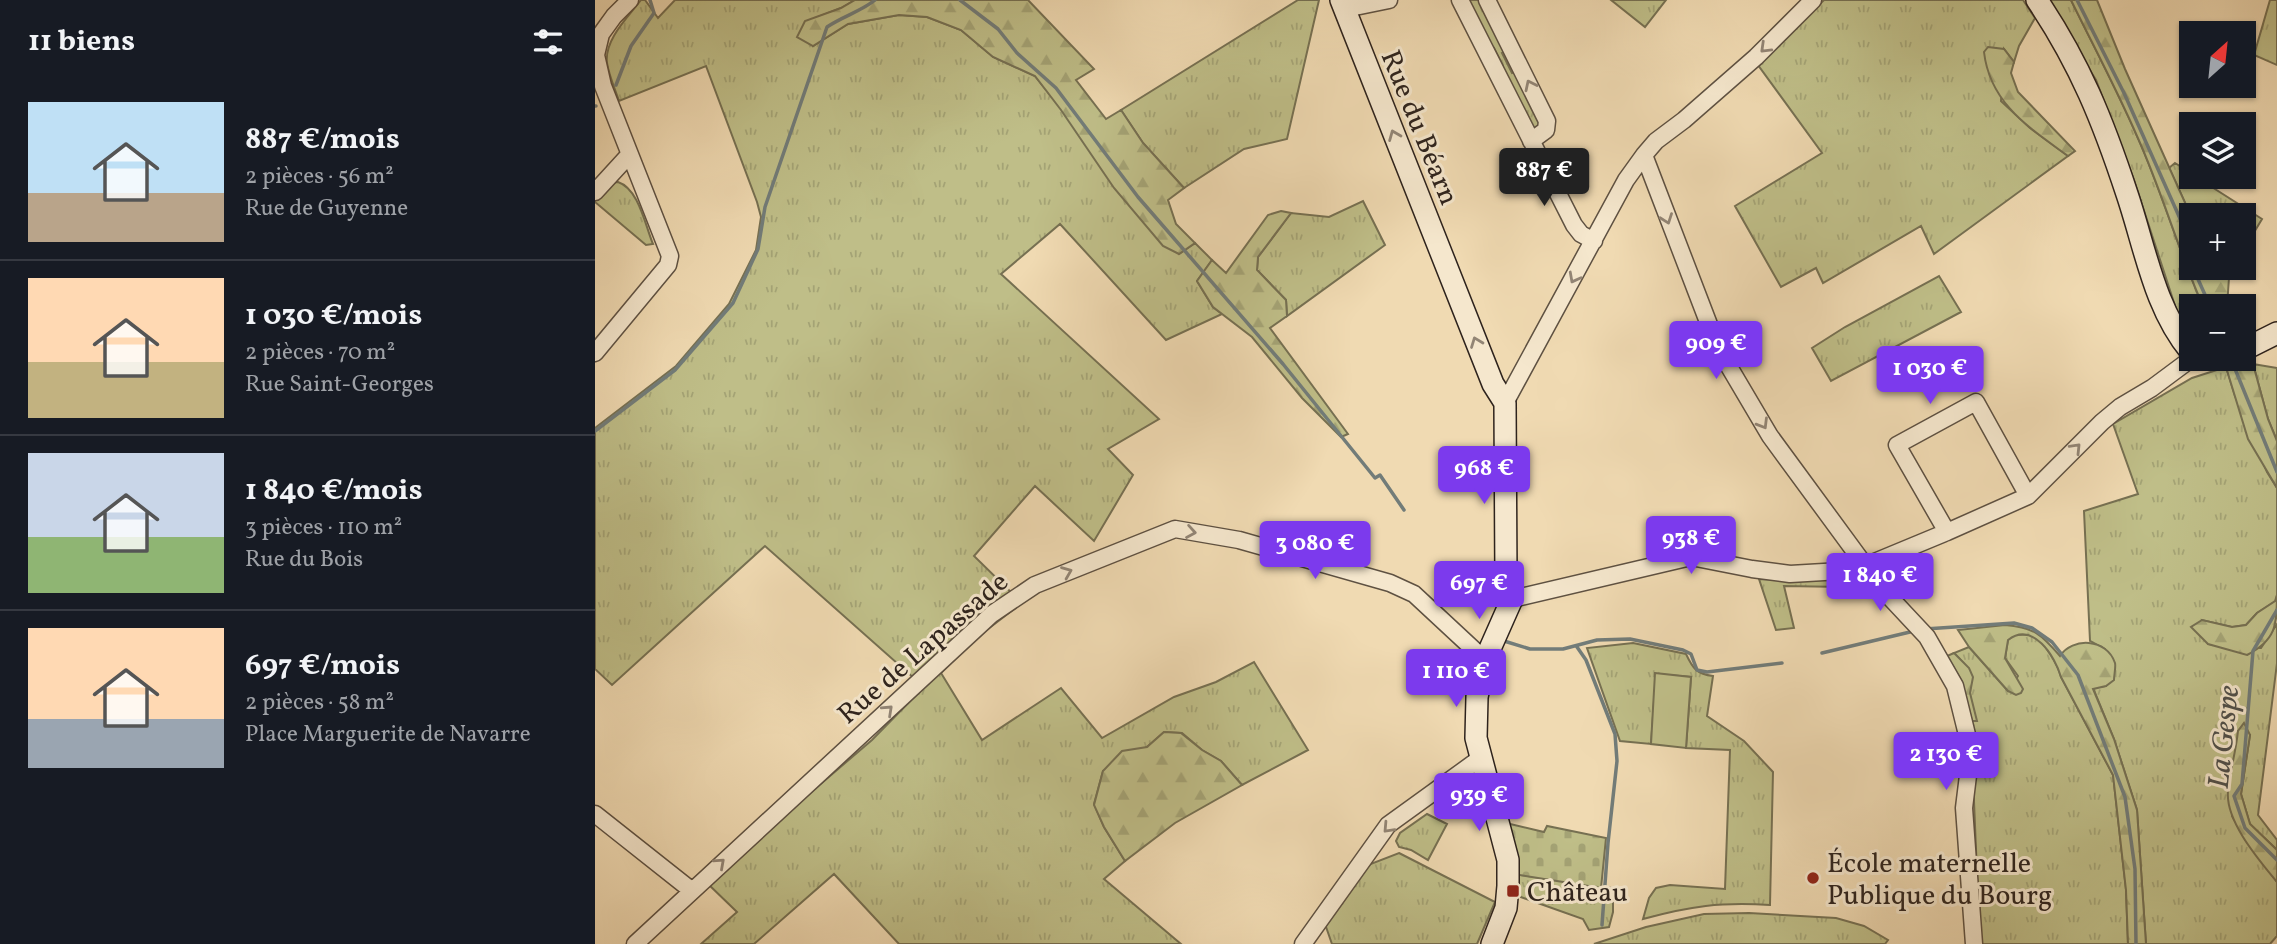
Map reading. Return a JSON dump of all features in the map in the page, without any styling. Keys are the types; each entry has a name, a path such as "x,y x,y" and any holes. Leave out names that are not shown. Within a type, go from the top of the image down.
{"street":[{"path":"595,353 668,265 670,256 603,86 596,55 601,34 630,0"},
{"path":"1343,4 1389,0"},
{"path":"1460,0 1574,225 1581,234 1594,241"},
{"path":"1487,0 1547,121 1546,130 1531,141"},
{"path":"1505,403 1626,180 1644,155 1656,141 1750,62 1813,0"},
{"path":"2036,0 2075,62 2097,108 2163,308 2179,337"},
{"name":"Rue du Béarn","path":"1343,4 1493,384 1505,403 1506,580 1512,599"},
{"path":"595,192 629,155"},
{"path":"1644,155 1718,348 1770,436 1883,590 1927,637 1955,686 1971,751 1964,808 1974,944"},
{"path":"2256,346 2274,340"},
{"path":"1492,944 1506,908 1509,886 1507,860 1476,738 1477,697 1485,660 1512,599 1691,557 1790,574 1841,571 1865,566 2028,496 2102,422 2179,368"},
{"path":"1947,533 1897,445 1976,402 2028,496"},
{"name":"Rue de Lapassade","path":"635,944 992,614 1035,585 1175,529 1239,540 1390,583 1414,594 1485,660"},
{"path":"1306,943 1388,825 1482,757"},
{"path":"595,814 691,890"}],"green space":[{"path":"641,0 645,0 658,18 675,0 855,0 805,22 813,46 848,24 899,15 927,17 961,30 993,57 1035,76 1179,254 1195,243 1212,260 1197,281 1213,307 1222,314 1166,340 1060,224 1001,274 1159,419 1108,449 1133,475 1094,541 1035,486 974,556 1022,603 975,639 941,673 982,740 1061,688 1102,738 1174,697 1216,682 1254,662 1308,750 1242,785 1221,761 1202,750 1182,733 1164,732 1147,747 1103,771 1094,804 1104,827 1125,861 1104,879 1181,944 899,944 834,874 754,944 701,944 737,912 706,882 872,740 924,687 765,546 612,685 595,669 595,428 676,366 729,304 756,250 761,217 706,66 619,101 609,73 607,54 618,29"},
{"path":"855,0 1028,0 1094,69 1076,80 1106,119 1121,110 1143,143 1184,188 1168,200 1176,224 1195,243 1179,254 1163,246 1114,188 1035,76 993,57 961,30 927,17 899,15 848,24 813,46 797,37 805,21"},
{"path":"1298,0 1319,0 1287,139 1244,149 1184,188 1143,143 1121,110"},
{"path":"1464,0 1483,0 1483,10 1512,73 1515,72 1544,121 1532,132 1494,48 1491,49"},
{"path":"1611,0 1666,0 1645,27"},
{"path":"1824,0 2023,0 2035,18 2019,46 2014,62 2004,49 2001,101 2030,128 2068,156 1934,254 1921,226 1823,283 1816,268 1781,287 1735,206 1822,153 1758,65"},
{"path":"2046,0 2071,0 2146,157 2179,245 2179,280 2192,280 2198,294 2179,294 2179,318 2134,180 2096,80"},
{"path":"2071,0 2097,0 2185,203 2179,203 2179,245 2146,157"},
{"path":"2270,0 2277,0 2277,65 2256,56"},
{"path":"1988,47 2004,49 2014,62 2011,73 2018,92 2075,151 2068,156 2026,125 2003,100 1988,70 1984,52"},
{"path":"2175,163 2179,166 2179,189 2215,189 2237,203 2185,203 2169,168"},
{"path":"618,182 631,192 636,200 653,244 646,245 595,202 610,183"},
{"path":"1363,201 1385,245 1287,316 1286,300 1257,270 1258,257 1291,213 1329,217"},
{"path":"1281,211 1291,213 1258,257 1257,270 1286,300 1287,316 1270,328 1348,434 1341,437 1302,398 1252,337 1213,307 1197,281 1212,260 1226,273 1268,215"},
{"path":"2256,215 2262,219 2256,229"},
{"path":"1939,276 1961,312 1831,381 1812,348"},
{"path":"2192,280 2229,280 2228,294 2198,294"},
{"path":"2256,364 2277,368 2277,441 2255,371"},
{"path":"2214,371 2227,371 2267,472 2277,488 2276,601 2257,613 2246,625 2232,627 2202,620 2208,644 2225,647 2261,648 2277,624 2277,663 2258,815 2277,840 2277,850 2250,824 2241,794 2250,735 2238,731 2232,816 2246,841 2277,882 2277,936 2270,944 2146,944 2137,810 2114,739 2093,688 2106,686 2105,649 2090,641 2084,511 2138,494 2113,424 2192,378"},
{"path":"2227,371 2255,371 2277,441 2277,488 2248,439"},
{"path":"1759,579 1843,580 1847,583 1845,587 1784,586 1794,628 1776,630"},
{"path":"2277,595 2273,631 2264,644 2247,655 2208,644 2191,627 2202,620 2232,627 2246,625 2257,613 2275,601"},
{"path":"2005,625 2037,633 2060,656 2073,646 2089,643 2105,649 2115,663 2114,680 2106,686 2093,689 2114,739 2137,810 2146,944 2128,944 2126,890 2113,775 2054,660 2034,638 2017,635 2008,640 2005,658 2023,689 2016,695 2008,691 1969,647 1958,630"},
{"path":"2014,635 2031,635 2050,653 2113,775 2126,890 2128,944 1980,944 1973,778 1977,750 1972,721 1976,721 1969,671 1954,653 1969,647 2008,691 2018,676 2005,658 2008,640"},
{"path":"1633,643 1686,654 1696,670 1713,676 1707,716 1744,741 1773,772 1770,905 1706,906 1643,919 1649,898 1656,888 1670,885 1725,889 1730,750 1686,748 1691,677 1656,674 1651,744 1620,741 1587,648"},
{"path":"1954,653 1969,668 1973,677 1970,693 1977,721 1972,721 1962,682 1947,656"},
{"path":"1655,673 1691,677 1686,748 1651,744"},
{"path":"2244,723 2250,735 2241,794 2250,824 2277,850 2277,882 2237,827 2229,803 2228,791 2238,731"},
{"path":"1164,732 1181,733 1221,761 1242,785 1175,823 1125,861 1094,805 1103,771 1122,751 1147,747"},
{"path":"1427,814 1447,824 1428,860 1411,850 1399,847 1396,841 1400,833"},
{"path":"1506,823 1544,832 1547,826 1606,838 1601,888 1513,874"},
{"path":"1399,853 1495,902 1477,944 1332,944 1325,924 1368,865"},
{"path":"1513,874 1613,888 1613,912 1609,927 1589,930 1583,919 1515,895"},
{"path":"1749,913 1836,918 1864,926 1888,940 1885,944 1594,944 1646,927 1704,914"}],"waterway":[{"path":"616,85 631,46 654,13 650,0"},
{"path":"595,431 675,370 733,303 758,249 765,207 827,27 875,0"},
{"path":"960,0 998,29 1017,53 1056,88 1138,197 1283,364 1375,478 1380,475 1404,510"},
{"name":"La Gespe","path":"2077,0 2124,93 2179,216"},
{"name":"La Gespe","path":"2198,280 2205,294"},
{"name":"La Gespe","path":"2236,371 2277,472"},
{"name":"La Gespe","path":"2277,610 2253,651 2242,784 2234,796 2245,828 2277,860"},
{"path":"1925,629 2014,623 2032,628 2052,642 2078,675 2125,797 2135,869 2136,944"},
{"path":"1822,653 1910,632"},
{"path":"1504,641 1530,649 1563,649 1597,640 1630,639 1683,650 1691,654 1697,670 1707,672 1782,663"},
{"path":"1577,647 1586,660 1615,734 1617,761 1602,925"}],"place":[{"name":"École maternelle Publique du Bourg","path":"1813,878"},
{"name":"Château","path":"1513,891"}]}
